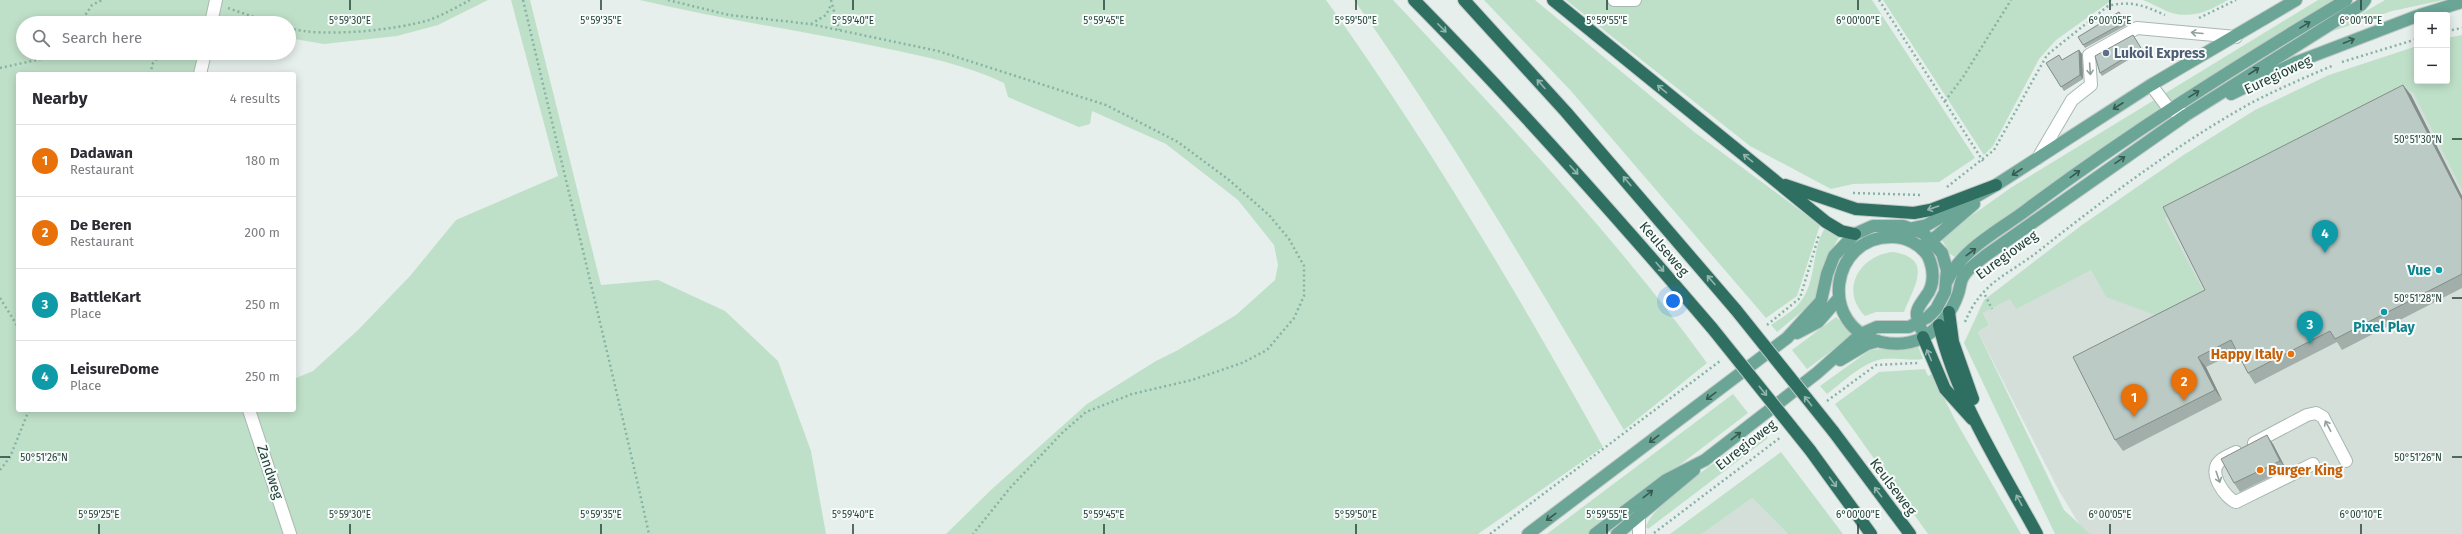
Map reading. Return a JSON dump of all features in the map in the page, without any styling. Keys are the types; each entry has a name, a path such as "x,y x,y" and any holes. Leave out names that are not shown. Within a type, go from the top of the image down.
{"highway":[{"name":"Keulseweg","path":"1414,0 1474,60 1548,141 1712,328 1810,450 1871,534"},
{"name":"Keulseweg","path":"1464,0 1571,118 1736,310 1833,432 1910,534"},
{"path":"1553,0 1826,222 1841,231 1855,234"},
{"path":"1778,182 1856,209 1914,213 1930,210 1996,185"},
{"path":"1949,312 1953,342 1967,378 1981,430"},
{"path":"1939,325 1950,364 1981,430 2037,534"},
{"path":"1923,337 1930,359 1945,389 1981,430"}],"main road":[{"path":"1787,338 1821,301 1834,256 1855,234 1883,224 1913,228 1927,225 1996,185 2151,85 2236,37 2296,0"},
{"name":"Euregioweg","path":"1947,282 1962,258 2088,164 2169,110 2346,0"},
{"name":"Euregioweg","path":"1923,337 1939,325 1949,312 1966,273 1985,256 2186,115 2361,4 2365,0"},
{"path":"2428,12 2462,2"},
{"path":"2186,115 2297,62 2414,17"},
{"path":"1917,245 1932,240 1996,185"},
{"path":"1861,334 1877,327 1900,328 1919,323 1936,309 1945,292 1947,282 1944,259 1932,240 1913,228"},
{"path":"1899,237 1917,245 1929,258 1933,276 1931,289 1918,311 1919,323 1923,337 1899,344 1878,341 1861,334 1844,314 1839,298 1842,270 1853,254 1861,247 1879,238 1899,237"},
{"path":"1528,534 1787,338 1818,322 1839,298"},
{"path":"1936,309 1939,325"},
{"name":"Euregioweg","path":"1595,534 1666,480 1705,460 1817,373 1861,334"},
{"name":"Euregioweg","path":"1817,373 1867,344 1878,341"},
{"path":"1617,534 1705,460"}],"street":[{"path":"1614,0 1635,0"},
{"path":"213,16 216,2"},
{"path":"2038,158 2072,100 2091,85 2089,55 2137,28 2236,37"},
{"path":"200,72 203,60"},
{"path":"2151,85 2169,110 2186,115"},
{"name":"Zandweg","path":"250,412 290,534"},
{"path":"2313,464 2236,502 2230,500 2216,475 2215,468 2224,458 2307,416 2316,413 2323,417 2346,461"},
{"path":"1639,516 1640,534"}],"path":[{"path":"85,16 92,5 102,0"},
{"path":"296,29 329,32 407,25 430,19 470,0"},
{"path":"523,0 581,233 590,282 650,534"},
{"path":"668,0 729,15 810,24 938,51 996,68 1106,106 1178,142 1229,180 1269,215 1289,239 1304,266 1304,296 1294,318 1267,350 1242,363 1192,380 1132,394 1086,412 1063,432 1010,488 973,534"},
{"path":"831,0 838,30"},
{"path":"1879,0 1983,161"},
{"path":"1945,101 1963,77 2011,0"},
{"path":"216,2 253,16"},
{"path":"810,24 826,15 832,4"},
{"path":"2450,30 2462,28"},
{"name":"Euregioweg","path":"1953,342 1959,336 1976,298 1990,284 2037,252 2112,194 2189,142 2276,90 2338,63 2414,39"},
{"path":"0,68 36,60"},
{"path":"151,72 153,63 156,60"},
{"path":"1985,295 1992,309"},
{"path":"0,298 16,324"},
{"path":"1820,406 1876,365 1888,362 1915,363 1930,359"},
{"path":"0,470 10,457 28,412"},
{"name":"Euregioweg","path":"1652,534 1784,434"}],"shaded area":[{"path":"2462,69 2462,534 2085,534 2058,489 1978,332 1989,325 1983,313 2414,83 2414,84 2450,84 2450,79"},
{"path":"1752,498 1788,534 1702,534"}],"green space":[{"path":"0,0 488,0 438,25 397,36 324,44 296,39 296,16 16,16 16,60 209,60 206,72 16,72 16,412 296,412 296,378 313,371 358,330 410,276 456,220 558,176 511,0 530,0 601,285 658,280 725,311 778,361 811,451 826,534 0,534"},
{"path":"640,0 1326,0 1400,108 1471,219 1603,447 1478,534 946,534 993,488 1087,404 1156,361 1178,350 1236,315 1275,280 1278,265 1274,245 1238,200 1166,144 1092,111 1090,124 1079,127 1008,97 1004,83 989,76 927,57 699,13"},
{"path":"1354,0 1393,0 1564,186 1638,273 1707,363 1624,430 1460,158"},
{"path":"1484,0 1535,0 1693,131 1820,225 1797,296 1766,318 1571,91"},
{"path":"1566,0 1872,0 1975,158 1939,182 1853,184 1831,189 1750,146"},
{"path":"1883,0 2112,0 2056,40 2039,59 1993,146 1984,155"},
{"path":"2143,0 2228,0 2206,11 2183,15 2166,11"},
{"path":"2318,0 2338,0 2039,193 1955,257 1950,254 1942,240 1944,235 2012,187"},
{"path":"2385,0 2444,0 2392,11 2330,32"},
{"path":"2462,35 2462,190 2413,92 2408,91 2165,219 2208,299 2161,325 2155,315 2106,297 2091,270 2016,309 2010,299 1983,313 1989,325 1978,332 2064,510 2090,534 2055,534 1964,343 1984,300 2082,225 2182,156 2255,110 2329,75 2414,47 2414,84 2450,84 2450,37"},
{"path":"1825,228 1839,237 1823,266 1818,291 1812,303 1777,332 1771,325 1795,308 1806,293 1810,284 1818,246"},
{"path":"1893,252 1906,255 1914,261 1917,267 1918,275 1916,284 1904,312 1876,312 1865,316 1857,306 1854,295 1854,285 1857,275 1871,260 1881,255"},
{"path":"1836,317 1850,331 1850,337 1807,369 1792,350"},
{"path":"1918,346 1923,359 1882,359 1867,364 1827,394 1820,386 1870,350"},
{"path":"1925,369 1928,376 1932,374 1954,418 2021,534 1928,534 1835,404 1879,372"},
{"path":"1733,394 1748,413 1589,534 1547,534"},
{"path":"1761,429 1768,438 1648,529 1646,527 1651,517 1679,490"},
{"path":"1781,452 1843,534 1788,534 1752,498 1702,534 1670,534"}],"building":[{"path":"2119,12 2125,22 2083,45 2078,37"},
{"path":"2133,35 2141,48 2100,73 2095,56"},
{"path":"2079,50 2080,75 2061,87 2046,63 2059,55 2062,60"},
{"path":"2403,85 2462,200 2462,274 2335,339 2330,331 2248,373 2231,340 2198,357 2215,390 2115,440 2073,357 2205,290 2163,207"},
{"path":"2267,435 2280,461 2234,483 2221,459"}],"place":[{"name":"Lukoil Express","path":"2106,53"},
{"name":"LeisureDome","path":"2325,253"},
{"name":"Vue","path":"2439,270"},
{"name":"Pixel Play","path":"2384,312"},
{"name":"BattleKart","path":"2310,344"},
{"name":"Happy Italy","path":"2291,354"},
{"name":"De Beren","path":"2184,401"},
{"name":"Dadawan","path":"2134,417"},
{"name":"Burger King","path":"2260,470"}]}
